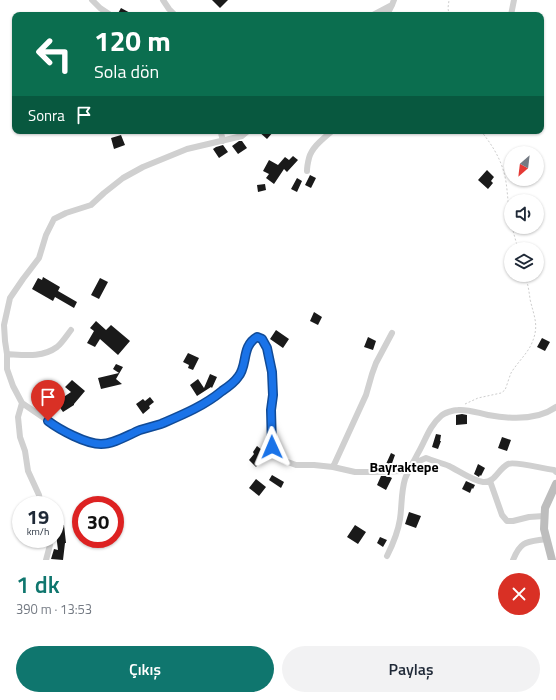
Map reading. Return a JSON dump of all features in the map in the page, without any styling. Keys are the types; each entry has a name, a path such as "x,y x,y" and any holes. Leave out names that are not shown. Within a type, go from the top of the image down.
{"street":[{"path":"92,0 106,12"},
{"path":"163,0 172,12"},
{"path":"512,12 514,0"},
{"path":"378,12 393,3"},
{"path":"388,12 393,3"},
{"path":"222,134 224,141"},
{"path":"244,134 224,141 187,149 143,167 123,178 91,205 66,213 54,219 46,235 39,258 10,298 4,325 7,369 13,386 22,403 56,426 88,442 101,444 115,442 160,424 211,400 239,377 246,350 252,340 257,337 262,339 267,348 272,372 272,447 276,455 285,461 296,465 333,467 355,472 374,472 402,471 426,458 483,482 490,481 501,469 509,464 522,464 554,470 556,472"},
{"path":"307,171 309,158 313,150 329,134"},
{"path":"7,354 29,356 44,354 58,347 71,330"},
{"path":"333,467 366,395 376,363 392,333"},
{"path":"22,403 18,416 20,437 25,452 28,471 39,496"},
{"path":"387,556 397,535 405,480 433,424 442,414 457,410 503,417 526,417 550,412 556,407"},
{"path":"490,481 502,515 507,521 544,516"},
{"path":"552,560 544,529 544,516 545,508 556,484"},
{"path":"513,560 517,550 525,542 546,539"},
{"path":"46,560 49,548"}],"path":[{"path":"449,0 449,12"},
{"path":"484,134 496,151 502,166 507,194"},
{"path":"457,410 465,404 478,398 501,393 505,390 511,374 527,353 534,337 536,326 527,282"}],"building":[{"path":"212,0 228,0 220,8"},
{"path":"121,8 128,12 119,12"},
{"path":"261,134 271,134 267,139"},
{"path":"121,135 125,145 114,149 111,138"},
{"path":"239,141 242,141 247,148 238,154 232,146"},
{"path":"223,145 228,152 219,158 213,149"},
{"path":"293,156 298,160 287,172 284,169 274,184 266,178 269,174 263,171 269,160 278,165 285,157 289,160"},
{"path":"487,170 494,177 491,181 493,183 488,189 478,180"},
{"path":"310,175 316,178 311,188 305,185"},
{"path":"297,178 302,181 297,192 291,189"},
{"path":"265,184 266,190 258,192 257,185"},
{"path":"43,277 60,287 58,291 77,302 74,308 55,297 53,301 32,289 38,278 42,280"},
{"path":"100,278 108,282 99,299 91,295"},
{"path":"314,312 322,317 318,325 310,321"},
{"path":"96,321 106,330 111,325 130,341 118,355 100,339 95,347 87,343 94,331 90,328"},
{"path":"276,330 289,339 283,348 270,339"},
{"path":"368,337 376,341 373,350 364,347"},
{"path":"542,338 550,342 545,351 537,347"},
{"path":"188,353 199,358 193,370 188,368 189,365 183,362"},
{"path":"116,364 123,367 116,379 122,384 101,389 98,378 119,373 113,369"},
{"path":"210,374 217,377 212,388 211,387 197,396 190,385 198,379 204,388"},
{"path":"72,380 85,391 74,405 63,412 56,402 71,392 65,387"},
{"path":"150,397 154,402 143,414 136,404 143,399 145,401"},
{"path":"456,415 467,415 467,424 456,425"},
{"path":"436,434 441,435 441,441 438,449 432,447"},
{"path":"502,437 511,440 507,451 498,448"},
{"path":"257,446 267,454 256,467 249,460 254,454 253,452"},
{"path":"391,453 395,455 391,466 386,464"},
{"path":"478,464 485,468 479,477 474,474"},
{"path":"272,475 284,482 281,488 269,480"},
{"path":"381,476 388,476 392,478 386,490 377,485"},
{"path":"256,479 266,487 259,496 249,488"},
{"path":"466,481 475,485 470,493 462,489"},
{"path":"409,512 421,516 416,528 405,524"},
{"path":"64,525 66,543 63,560 51,559 54,549 58,550 58,548 64,548"},
{"path":"355,525 366,532 358,544 347,537"},
{"path":"380,537 387,540 383,547 377,543"}],"district":[{"name":"Bayraktepe","path":"404,466"}],"route":[{"path":"48,421 88,442 101,444 115,442 146,428 160,424 211,400 229,386 239,377 246,350 252,340 257,337 262,339 267,348 272,372 272,447"}]}
